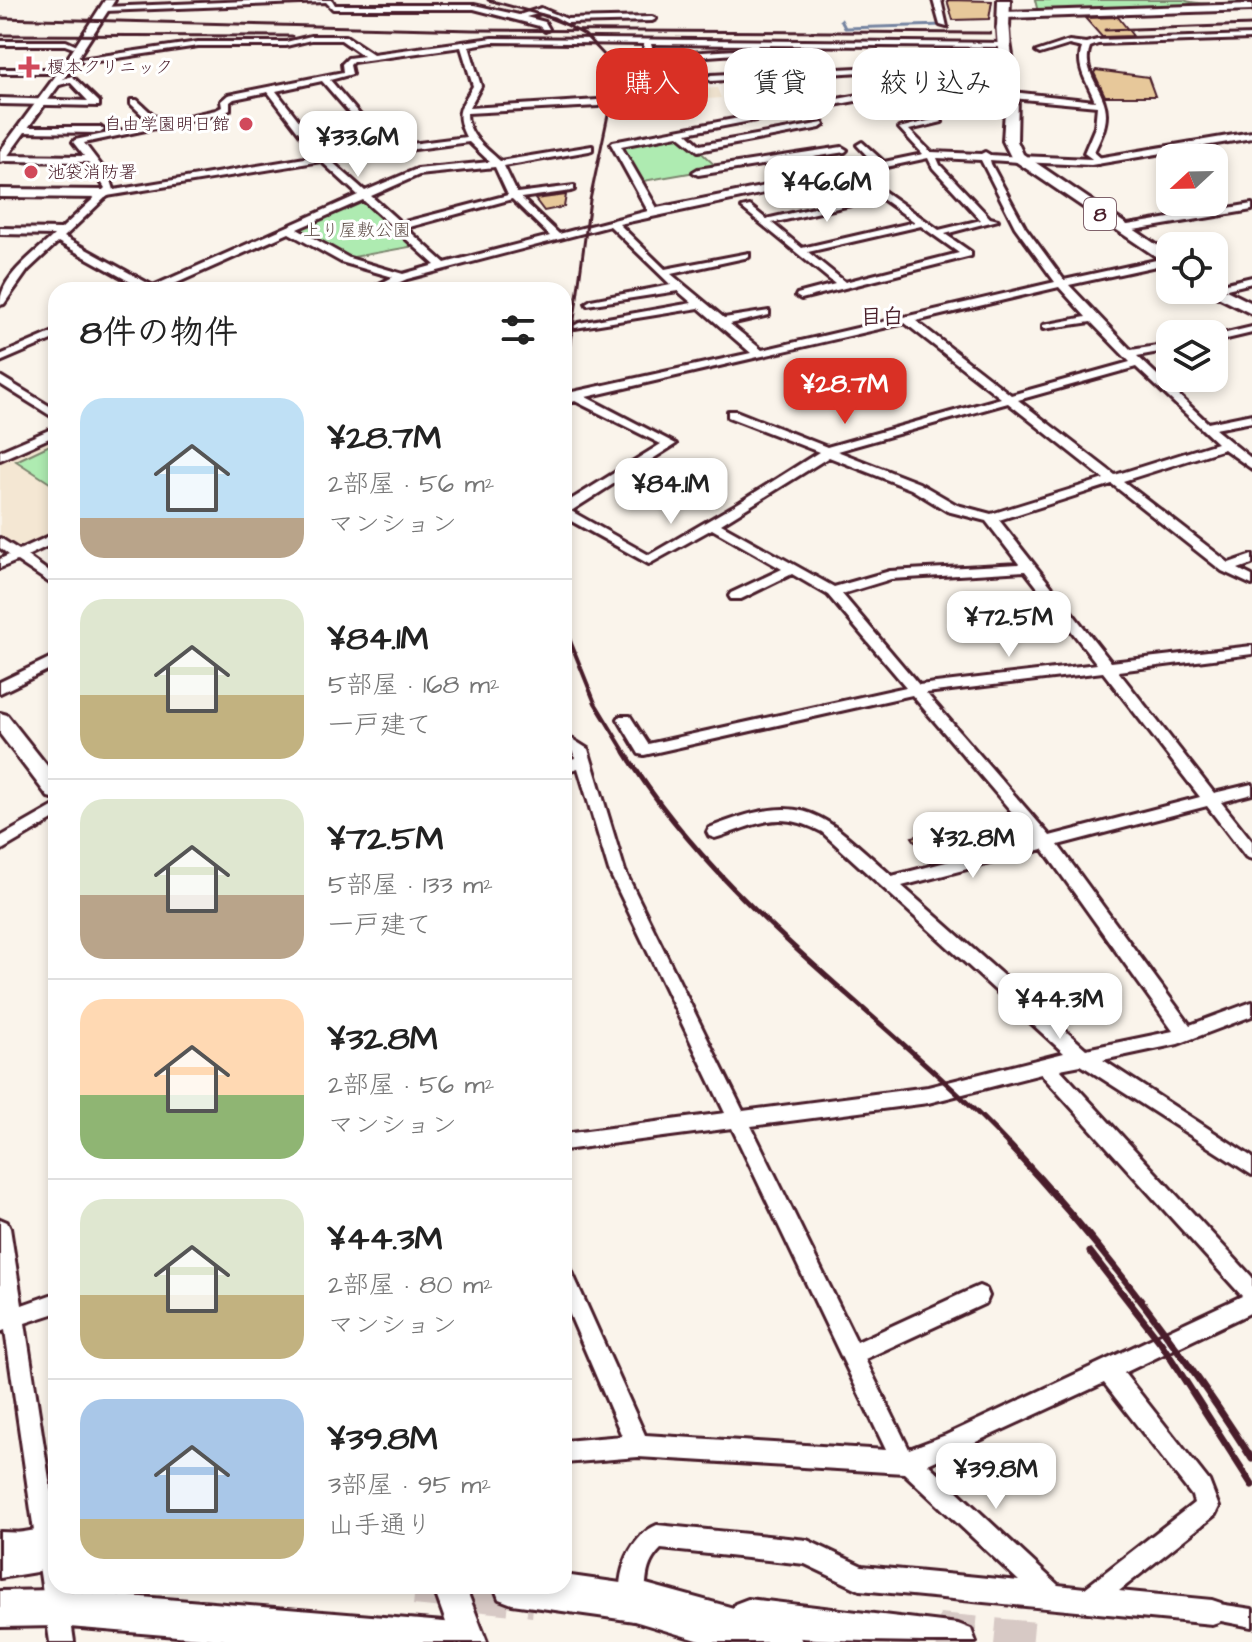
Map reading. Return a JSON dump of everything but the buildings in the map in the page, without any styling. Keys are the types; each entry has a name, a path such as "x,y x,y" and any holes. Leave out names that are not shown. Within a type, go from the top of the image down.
{"highway":[{"path":"639,1604 781,1642"}],"main road":[{"path":"1004,0 1006,48"},
{"path":"1011,120 1010,141 1019,159"},
{"name":"8","path":"1019,159 1156,252"},
{"path":"1228,296 1252,309"},
{"path":"0,720 48,782"},
{"path":"0,1609 59,1625 469,1642 452,1594"},
{"path":"568,1594 958,1642"}],"street":[{"path":"1,157 56,83 107,5 326,0 333,7 380,4 474,7 542,24 545,29"},
{"path":"937,0 944,25"},
{"path":"519,17 541,5 566,21 652,19"},
{"path":"2,297 24,268 111,187 78,142 219,112 227,108 227,99 349,72 346,64 351,60 492,40 755,47 1004,32 1252,7"},
{"path":"1040,52 1069,43 1087,46 1097,42 1252,37"},
{"path":"162,38 87,58 198,44 286,44 311,38 343,38 372,57"},
{"path":"464,42 477,86 463,111 463,122 471,139 498,164 514,196 558,238"},
{"path":"646,42 651,58 701,59 755,47"},
{"path":"0,43 66,43 73,46"},
{"path":"8,52 16,43"},
{"path":"1087,46 1082,56 1102,112 1097,136 1089,153 1099,161"},
{"path":"0,71 64,71"},
{"path":"711,78 724,77"},
{"path":"307,138 367,128 324,78"},
{"path":"0,101 96,104 72,79 56,83"},
{"path":"270,89 323,158 443,267"},
{"path":"1020,96 1099,104"},
{"path":"134,102 157,123"},
{"path":"463,111 596,103"},
{"path":"654,212 616,144 753,120"},
{"path":"698,172 842,150 813,120"},
{"path":"937,120 903,128 988,221"},
{"path":"738,123 757,137"},
{"path":"21,130 122,131"},
{"path":"681,133 698,148 757,137 828,133"},
{"path":"391,282 654,212 930,155 1099,161 1252,135"},
{"path":"0,199 103,196 323,158 471,139"},
{"path":"862,145 883,166"},
{"path":"171,282 417,172 498,164 589,148"},
{"path":"985,155 986,164 1010,215 1091,319 1205,427 1252,465"},
{"path":"1,157 90,159"},
{"path":"801,296 967,254 852,173"},
{"path":"398,227 514,196 571,188"},
{"path":"0,193 103,196"},
{"path":"764,222 882,195"},
{"path":"1122,229 1252,207"},
{"path":"747,208 842,285"},
{"path":"937,233 1010,215"},
{"path":"801,251 923,223"},
{"path":"613,224 663,273 761,355"},
{"path":"290,229 345,260 403,277"},
{"path":"0,231 60,235 139,282"},
{"path":"663,273 745,255"},
{"path":"572,395 761,355 1060,282 1156,264"},
{"path":"1228,286 1252,280"},
{"path":"591,303 680,287"},
{"path":"579,326 700,305"},
{"path":"722,322 765,313"},
{"path":"1047,327 1091,319"},
{"path":"908,320 1227,568 1252,581"},
{"path":"1228,336 1252,330"},
{"path":"0,359 48,338"},
{"path":"572,516 649,560 827,451 1010,399 1156,351"},
{"path":"0,379 48,410"},
{"path":"572,398 670,444 572,506"},
{"path":"732,414 915,486 952,508 991,518 1225,445"},
{"path":"1205,427 1252,418"},
{"path":"0,456 48,435"},
{"path":"991,518 1252,853"},
{"path":"712,524 833,592 1045,840 1186,1034"},
{"path":"0,564 48,541"},
{"path":"0,542 48,577"},
{"path":"1227,568 1252,559"},
{"path":"833,592 890,575 1029,567"},
{"path":"736,596 792,569"},
{"path":"625,719 644,750 915,690 1252,650"},
{"path":"0,688 48,664"},
{"path":"572,744 580,749 584,760 617,871 736,1120 906,1462 1052,1596"},
{"path":"572,764 584,760"},
{"path":"890,883 1045,840 1252,789"},
{"path":"715,832 742,821 773,815 799,815 828,828 1070,1048 1252,1167"},
{"path":"0,845 48,816"},
{"path":"572,1141 928,1095 1186,1034 1252,1009"},
{"path":"1045,1065 1252,1292"},
{"path":"0,1228 28,1552 59,1625"},
{"path":"572,1295 638,1446"},
{"path":"851,1355 979,1296"},
{"path":"572,1451 638,1446 906,1462 1252,1302"},
{"path":"6,1320 48,1306"},
{"path":"1089,1600 1207,1507 1201,1489 1107,1369"},
{"path":"639,1604 638,1559 641,1550 657,1537 807,1552 860,1578 1252,1618"}],"shaded area":[{"path":"717,88 721,98 708,99 708,89"},
{"path":"48,437 48,536 17,550 0,538 0,458"}],"green space":[{"path":"1035,0 1225,3 1248,0 1252,3 1038,12"},
{"path":"681,134 718,168 638,182 619,144"},
{"name":"上り屋敷公園","path":"361,198 415,246 348,258 295,228"},
{"path":"48,446 48,482 16,461"}],"waterway":[{"path":"841,20 845,28 944,25"}],"tunnel":[{"path":"494,1594 534,1598"},
{"path":"938,1632 1046,1642"}],"railway":[{"path":"488,0 554,18 577,31"},
{"path":"0,18 577,31"},
{"path":"1105,30 1252,25"},
{"path":"572,335 590,200 612,96 613,77 607,58 577,31"},
{"path":"577,31 990,33"},
{"path":"0,35 292,36"},
{"path":"572,646 595,703 626,754"},
{"path":"625,752 663,808 756,911 963,1099 1009,1145"},
{"path":"1009,1145 1138,1296 1252,1459"},
{"path":"1090,1252 1161,1343 1252,1485"}],"place":[{"name":"榎本クリニック","path":"29,67"},
{"name":"自由学園明日館","path":"246,124"},
{"name":"池袋消防署","path":"31,172"}],"district":[{"name":"目白","path":"882,316"}]}
